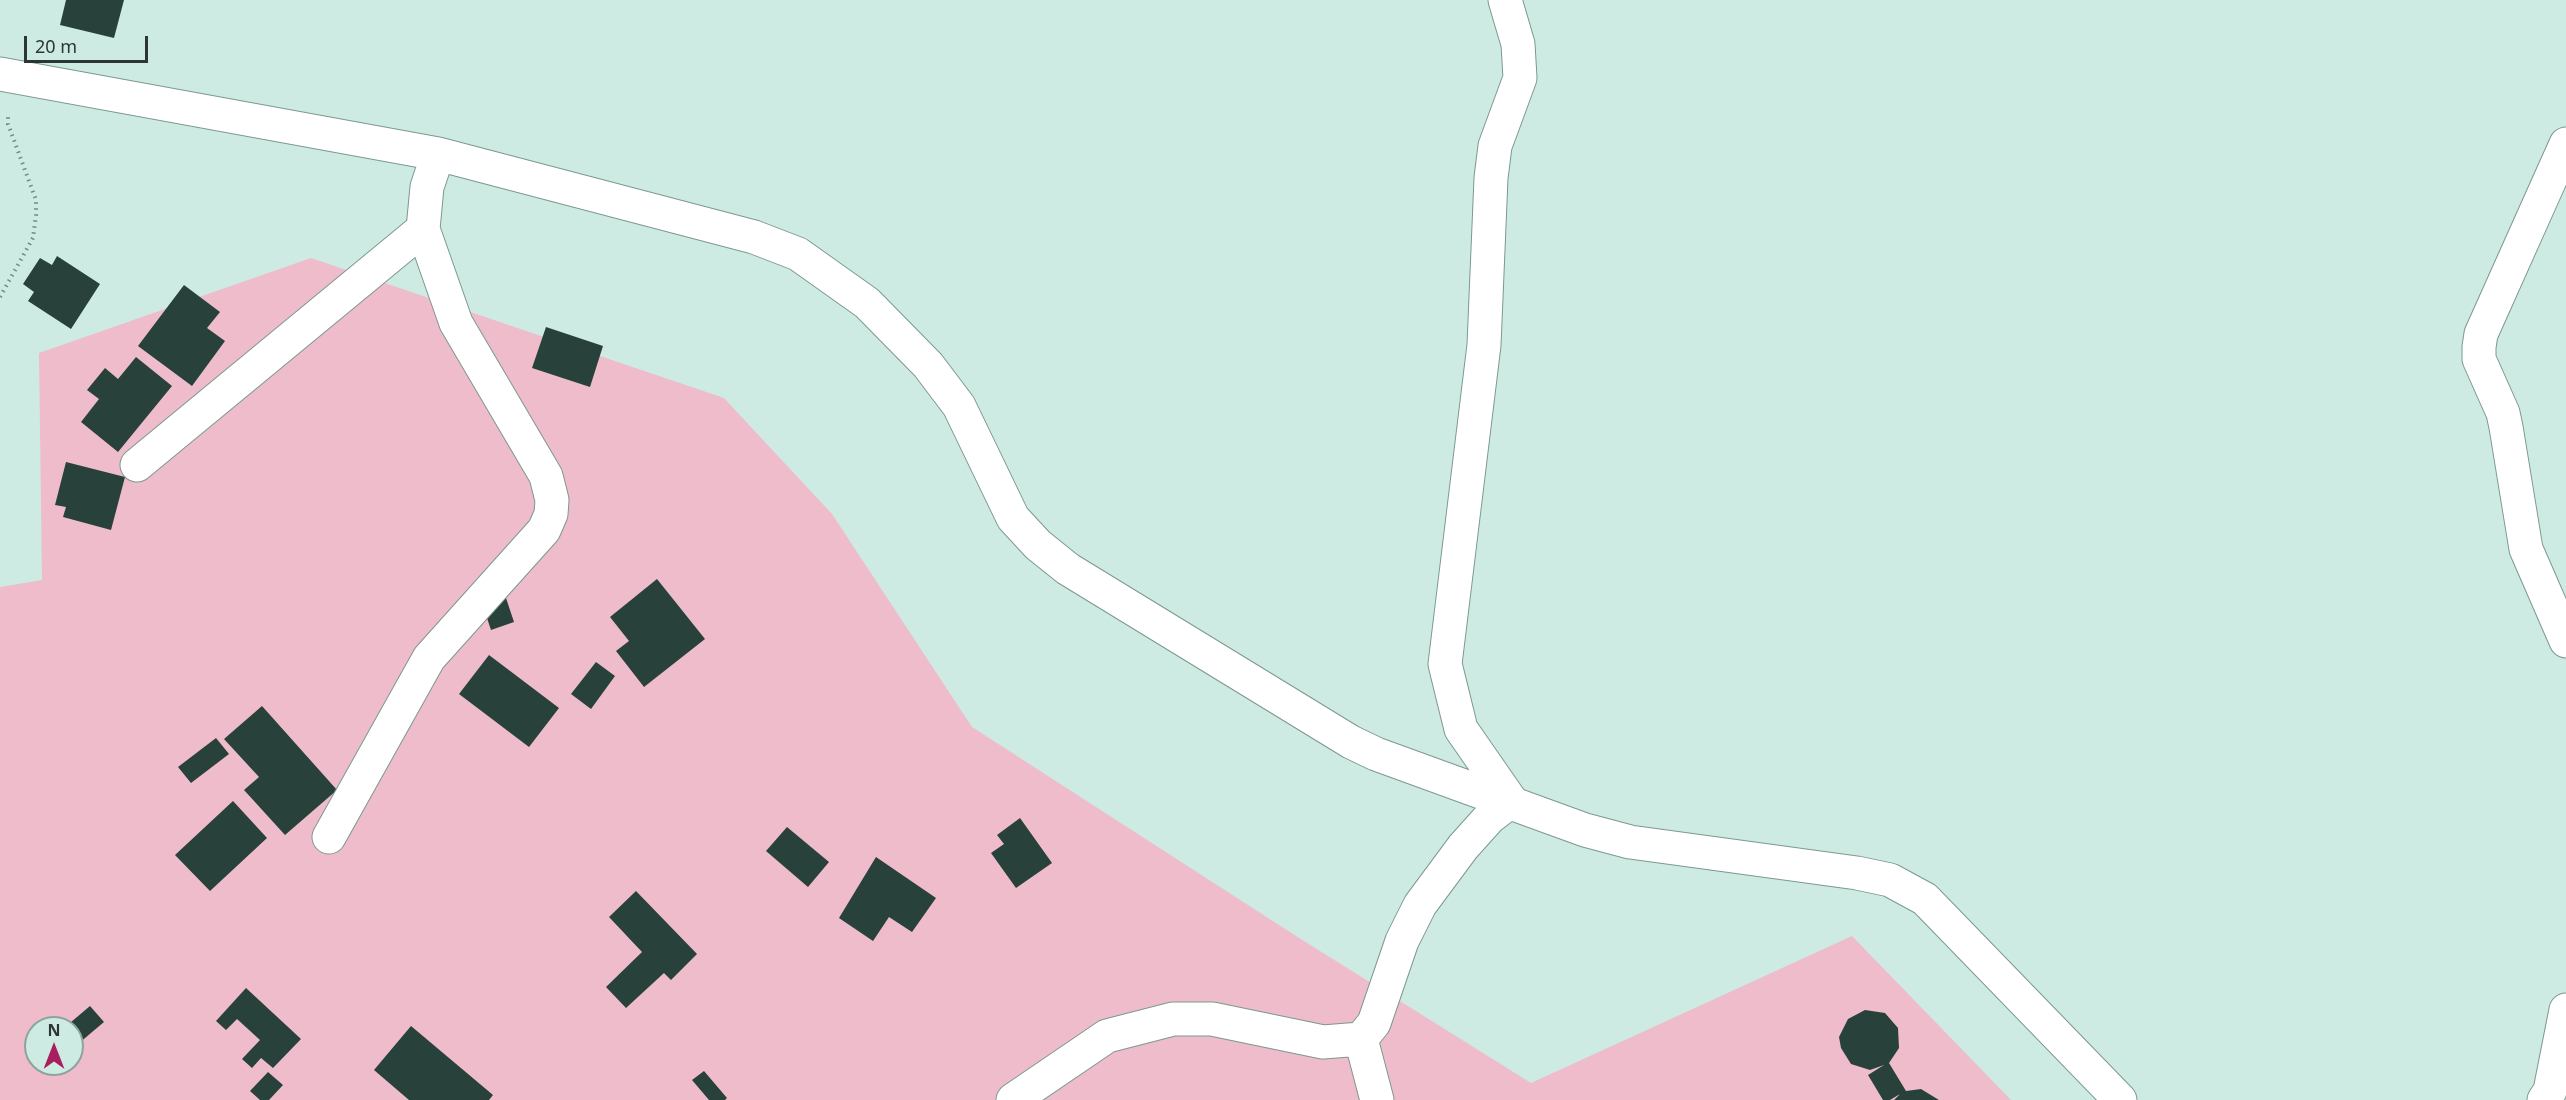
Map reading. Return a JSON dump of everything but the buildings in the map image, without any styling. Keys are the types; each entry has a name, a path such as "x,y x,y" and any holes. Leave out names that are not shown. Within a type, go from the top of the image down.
{"street":[{"path":"1506,0 1518,44 1521,71 1496,146 1491,178 1484,345 1445,664 1461,729 1511,801"},
{"path":"12,76 438,154 754,237 798,254 867,303 928,365 959,406 1013,518 1038,545 1068,569 1352,742 1377,754 1511,801 1585,830 1630,842 1857,873 1890,880 1926,899 2120,1100"},
{"path":"2566,144 2481,334 2479,347 2479,359 2503,413 2526,549 2566,641"},
{"path":"329,837 429,658 544,530 550,514 552,501 546,476 456,323 423,229 427,187 438,154"},
{"path":"137,465 265,363 345,292 423,229"},
{"path":"1013,1100 1107,1036 1173,1019 1212,1019 1323,1042 1361,1039 1374,1023 1402,940 1420,904 1463,847 1489,818 1511,801"},
{"path":"2544,1100 2550,1091 2566,1010"},
{"path":"1361,1039 1377,1100"}],"path":[{"path":"0,297 33,238 36,215 36,200 8,124 12,76"}],"shaded area":[{"path":"311,258 724,398 832,514 972,727 1296,936 1531,1083 1852,936 2011,1100 0,1100 0,587 42,580 39,353"}]}
